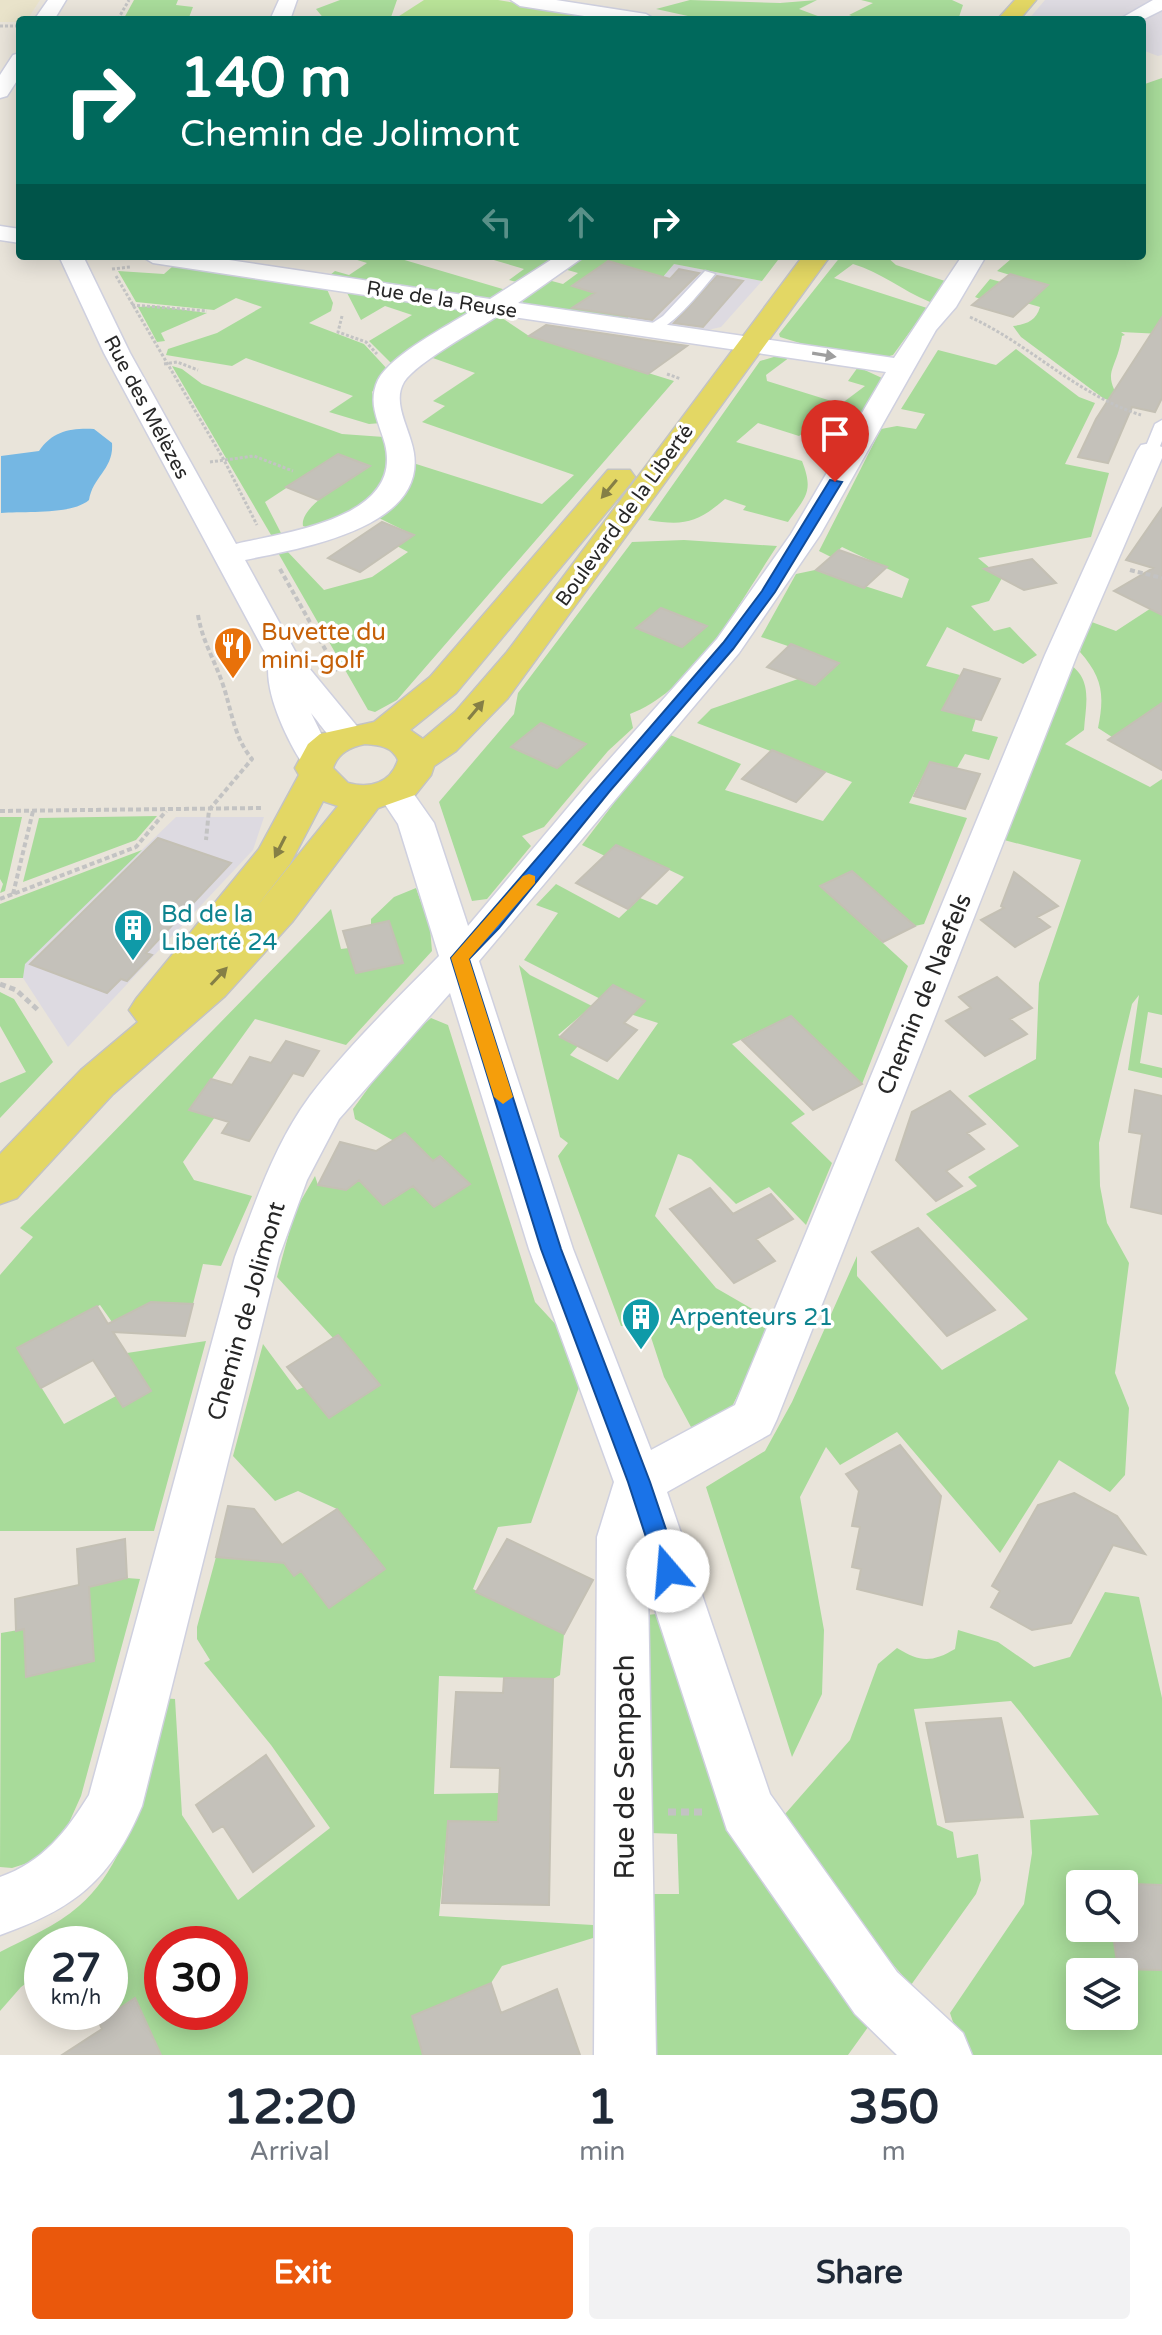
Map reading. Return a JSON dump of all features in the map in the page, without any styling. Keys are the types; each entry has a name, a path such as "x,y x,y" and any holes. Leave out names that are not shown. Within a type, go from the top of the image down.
{"main road":[{"path":"1012,16 1026,0"},
{"name":"Boulevard de la Liberté","path":"0,1185 97,1082 210,985 392,783 460,729 512,668 798,260"},
{"name":"Boulevard de la Liberté","path":"97,1082 173,981 243,900 276,855 316,768 335,741 365,735 443,685 813,260"},
{"path":"316,768 335,793 392,783 406,743 365,735"}],"street":[{"path":"520,0 622,16"},
{"path":"1137,16 1161,5"},
{"path":"0,92 16,66"},
{"name":"Rue des Mélèzes","path":"73,260 117,353 281,655 295,718 316,768"},
{"name":"Rue de la Reuse","path":"180,260 901,367"},
{"path":"228,555 340,526 372,509 387,496 404,464 387,401 387,389 398,374 567,260"},
{"name":"Chemin de Jolimont","path":"0,1906 46,1891 88,1851 114,1806 257,1257 285,1180 323,1109 367,1056 493,923 736,635 805,535 925,327 943,307 972,260"},
{"path":"306,279 335,262"},
{"name":"Chemin de Naefels","path":"639,1482 753,1419 1061,655 1156,438"},
{"name":"Rue des Mélèzes","path":"281,655 365,735"},
{"path":"392,783 416,823 551,1249 639,1482 747,1810 876,1993 941,2055"},
{"name":"Rue de Sempach","path":"625,2055 622,1537 639,1482"}],"lane":[{"path":"650,331 667,319 709,274"}],"path":[{"path":"108,264 224,460 267,545 341,677"},
{"path":"132,305 207,311"},
{"path":"943,307 978,320 1099,400 1137,415"},
{"path":"342,316 338,332 366,342 398,374"},
{"path":"156,366 177,362 198,370"},
{"path":"667,374 681,379"},
{"path":"200,464 254,456 293,471"},
{"path":"1130,570 1162,578"},
{"path":"198,615 201,635 222,682 238,742 252,759 209,810 206,840"},
{"path":"0,811 274,808"},
{"path":"13,894 33,811"},
{"path":"0,899 136,847 166,811"},
{"path":"0,984 16,990 39,1011"},
{"path":"666,1812 708,1812"}],"shaded area":[{"path":"0,0 40,0 30,16 16,16 16,22 0,22"},
{"path":"1045,0 1161,0 1127,16 1031,16"},
{"path":"1162,8 1162,55 1146,52 1144,16"},
{"path":"674,264 762,281 721,327 699,332 626,320"},
{"path":"176,817 264,817 253,850 68,1047 23,978 24,964"}],"green space":[{"path":"134,0 178,0 176,5 193,7 190,16 125,16"},
{"path":"340,0 397,0 391,16 322,16 316,9"},
{"path":"424,0 498,0 593,16 399,16"},
{"path":"690,0 780,3 817,0 799,9 818,16 688,16 656,9"},
{"path":"861,0 952,0 963,5 959,16 849,15 873,3"},
{"path":"1162,78 1162,334 1121,332 1125,335 1122,336 1111,379 1125,407 1103,398 1021,337 1013,326 1030,321 1040,307 988,292 980,299 975,297 990,279 1001,282 1010,275 997,271 1010,260 1146,260 1146,84"},
{"path":"357,260 405,260 506,290 491,299 330,275 335,271 349,275 367,263"},
{"path":"494,260 555,260 520,283 509,280 524,269"},
{"path":"581,260 778,260 762,281 674,264 626,320 523,304 522,300 548,280 563,284 578,273 564,269"},
{"path":"838,260 890,260 896,265 945,281 930,302 853,264 834,278 927,308 893,355 886,357 813,347 780,337 779,334"},
{"path":"173,266 326,287 333,303 331,311 309,323 364,344 389,371 372,392 381,423 369,424 329,412 353,396 246,358 232,366 166,355 168,349 217,333 262,307 236,298 214,310 136,302 118,271 164,274"},
{"path":"345,289 473,310 394,366 369,341 412,315 385,306 361,320"},
{"path":"156,306 207,313 161,333 165,341 157,342 138,307"},
{"path":"496,314 529,336 674,381 397,700 375,712 368,710 277,551 285,549 324,590 372,577 408,552 397,546 413,535 377,517 413,463 542,504 574,475 422,422 445,406 433,401 475,373 430,357"},
{"path":"1016,349 1079,397 1095,403 1065,464 1109,473 1091,537 978,558 1002,578 989,601 971,606 994,631 1010,627 1037,655 1023,664 947,627 926,666 960,675 943,710 976,718 972,731 998,737 989,760 965,754 957,768 930,762 909,803 967,818 924,924 915,926 852,871 821,886 908,966 862,1084 791,1016 732,1044 805,1114 791,1123 832,1163 806,1225 769,1187 736,1204 691,1159 678,1154 655,1216 716,1288 773,1321 729,1413 691,1427 664,1377 647,1325 621,1326 558,1156 568,1143 560,1137 519,965 530,975 592,1006 558,1035 578,1046 570,1055 618,1080 658,1023 630,1014 524,960 558,913 536,905 556,884 619,918 640,898 657,905 684,877 617,845 605,856 582,845 614,803 607,797 663,732 741,764 725,790 823,821 852,782 697,723 711,709 798,679 816,685 838,663 761,637 796,574 815,570 902,598 909,579 842,547 831,557 819,551 881,429 897,426 916,429 925,414 901,409 938,350 996,365"},
{"path":"777,356 790,357 766,375 767,381 841,404 865,386 848,381 858,367 882,378 882,385 841,444 806,431 799,436 758,423 736,442 802,461 808,487 788,522 743,510 746,506 725,499 690,521 671,523 648,520 760,361"},
{"path":"172,366 182,369 202,384 342,434 384,437 388,443 386,486 359,509 336,523 325,527 303,526 309,509 369,467 338,454 265,502 281,533 274,540"},
{"path":"684,540 777,546 714,642 695,665 653,702 630,714 633,728 608,751 544,827 522,836 531,846 487,899 472,901 439,802 514,714 518,693 632,542"},
{"path":"1162,601 1162,719 1149,712 1112,737 1098,728 1100,687 1080,652 1089,621 1116,631"},
{"path":"1068,663 1076,669 1085,684 1086,701 1084,730 1065,744 1150,787 1162,779 1162,1015 1148,1012 1140,1063 1162,1068 1162,1078 1128,1070 1139,995 1132,1004 1099,1143 1100,1186 1107,1223 1129,1263 1115,1373 1129,1408 1125,1475 1110,1492 1059,1460 1000,1553 897,1432 840,1465 826,1447 800,1497 824,1630 822,1694 792,1757 706,1487 765,1451 792,1402 857,1256 857,1276 942,1370 1028,1319 926,1214 977,1186 968,1177 1019,1146 968,1096 1036,1059 1039,983 1081,860 1004,840"},
{"path":"157,816 136,840 23,882 39,818"},
{"path":"0,817 22,817 5,891 0,893 3,884 0,879"},
{"path":"142,850 25,964 23,978 0,978 0,904"},
{"path":"416,888 430,928 432,951 346,1045 255,1019 190,1109 215,1117 183,1162 194,1180 252,1196 221,1266 203,1264 193,1304 151,1302 112,1322 100,1305 17,1348 64,1424 116,1396 123,1407 151,1391 127,1353 206,1341 154,1531 0,1531 0,1275 33,1237 20,1228 331,909 341,949 349,948 356,973 402,963 389,922 371,925 371,919 394,897"},
{"path":"0,992 14,999 53,1062 0,1118 0,1083 26,1072 0,1026"},
{"path":"431,1018 448,1025 535,1302 572,1342 584,1373 531,1523 498,1527 473,1589 564,1634 560,1675 553,1679 439,1676 434,1794 499,1793 498,1822 448,1821 439,1916 593,1925 593,1938 502,1966 491,1983 412,2016 423,2055 161,2055 149,2030 248,2030 248,1926 144,1926 144,2018 135,1999 128,2003 128,1926 49,1926 79,1906 98,1886 114,1862 135,1809 161,1698 175,1699 182,1815 238,1900 330,1828 271,1745 204,1663 210,1660 197,1639 197,1627 216,1557 254,1560 275,1551 293,1575 301,1571 329,1608 384,1569 337,1509 298,1491 275,1501 233,1456 263,1344 297,1390 304,1387 380,1385 338,1335 333,1338 277,1277 295,1211 315,1176 318,1185 346,1190 359,1180 384,1205 413,1186 434,1207 469,1184 441,1156 433,1161 405,1134 394,1141 355,1119 353,1109 399,1046"},
{"path":"127,1578 140,1579 81,1796 68,1825 54,1844 34,1861 12,1868 0,1867 1,1633 24,1629 27,1676 93,1661 89,1587"},
{"path":"1105,1592 1139,1597 1162,1698 1162,2055 973,2055 957,2034 950,2013 1024,1904 1032,1853 1030,1820 1099,1815 1011,1701 914,1709 937,1825 953,1832 957,1858 978,1854 981,1880 976,1894 911,1985 826,1883 785,1814 850,1740 878,1664 897,1648 919,1658 939,1657 955,1649 958,1630 998,1642 1034,1667 1070,1657"},
{"path":"666,1613 688,1710 737,1823 876,2016 848,2055 651,2055 651,1894 679,1894 677,1834 650,1833 647,1615"},
{"path":"24,1940 24,1985 0,2011 0,1952"}],"water":[{"path":"94,429 112,443 112,452 89,500 60,510 1,513 1,456 39,451 50,439 63,432"}],"building":[{"path":"608,261 670,279 679,269 699,273 652,320 572,308 595,293 572,286"},
{"path":"1010,274 1048,285 1013,317 972,305"},
{"path":"717,276 743,281 703,327 674,323"},
{"path":"1162,317 1162,398 1155,412 1132,407 1108,463 1078,457 1096,419"},
{"path":"546,325 687,346 648,374 529,336"},
{"path":"338,454 370,466 318,500 286,487"},
{"path":"1162,508 1162,615 1114,591 1153,568 1126,560"},
{"path":"382,522 414,535 360,572 328,558"},
{"path":"839,550 887,567 864,588 816,570"},
{"path":"1032,559 1056,583 1024,590 984,569"},
{"path":"661,608 707,626 682,647 636,628"},
{"path":"791,644 839,663 815,685 767,667"},
{"path":"964,669 1000,679 981,720 942,710"},
{"path":"1162,703 1162,770 1108,740"},
{"path":"541,723 586,744 557,768 511,747"},
{"path":"772,750 825,772 796,802 742,779"},
{"path":"930,762 980,774 965,809 914,796"},
{"path":"158,838 231,863 146,953 152,955 127,981 121,979 107,993 30,964"},
{"path":"616,845 669,869 628,909 576,883"},
{"path":"852,871 915,926 883,942 820,886"},
{"path":"1014,872 1058,906 1037,917 1050,927 1015,947 981,920 1004,908 1001,906"},
{"path":"389,921 403,963 356,973 343,931"},
{"path":"997,977 1032,1008 1010,1019 1027,1034 985,1056 946,1021 971,1008 959,997"},
{"path":"613,985 645,1001 624,1023 637,1030 607,1061 560,1037"},
{"path":"791,1016 862,1084 813,1110 742,1040"},
{"path":"286,1041 319,1051 303,1076 293,1073 249,1141 222,1133 229,1122 189,1110 211,1079 232,1085 250,1057 271,1063"},
{"path":"1135,1090 1162,1096 1162,1214 1131,1207 1142,1134 1129,1132"},
{"path":"950,1091 985,1124 967,1133 984,1149 946,1171 962,1186 936,1201 896,1160 912,1112"},
{"path":"405,1133 433,1161 440,1156 470,1184 434,1207 413,1186 383,1205 359,1180 346,1190 318,1185 340,1142 376,1151"},
{"path":"710,1188 733,1214 771,1194 793,1219 756,1239 775,1261 734,1283 670,1209"},
{"path":"918,1228 995,1310 947,1336 872,1252"},
{"path":"151,1302 193,1304 185,1336 113,1332 151,1391 123,1407 93,1360 41,1388 17,1348 97,1306 108,1324"},
{"path":"338,1335 380,1385 329,1418 287,1367"},
{"path":"900,1445 941,1496 922,1605 857,1589 861,1569 852,1567 860,1527 852,1526 859,1491 846,1474"},
{"path":"1074,1493 1117,1516 1145,1554 1113,1545 1071,1623 1032,1630 991,1607 1000,1591 992,1586 1038,1505"},
{"path":"228,1506 254,1509 282,1545 337,1509 385,1569 329,1608 301,1571 294,1576 284,1563 216,1557"},
{"path":"125,1539 127,1578 89,1587 94,1661 26,1677 24,1629 16,1631 15,1599 79,1585 77,1549"},
{"path":"507,1539 593,1580 564,1634 476,1592"},
{"path":"504,1678 553,1679 549,1905 442,1903 448,1821 498,1822 500,1768 451,1767 456,1692 503,1693"},
{"path":"1001,1718 1023,1817 946,1822 926,1723"},
{"path":"266,1755 314,1826 253,1872 223,1826 213,1832 196,1805"},
{"path":"1138,1884 1162,1885 1162,1970 1138,1969 1138,1958 1116,1958 1114,1942 1138,1942"},
{"path":"491,1983 501,2013 557,1989 580,2055 423,2055 412,2016"},
{"path":"135,1998 144,2018 144,2030 150,2030 161,2055 62,2055 100,2030 128,2030 128,2003"}],"slow traffic":[{"path":"503,1097 459,958 529,880"}],"place":[{"name":"Buvette du mini-golf","path":"233,680"},
{"name":"Bd de la Liberté 24","path":"133,962"},
{"name":"Arpenteurs 21","path":"641,1351"}],"route":[{"path":"668,1571 639,1482 551,1249 459,958 493,923 603,788 728,646 768,592 835,482"}]}
